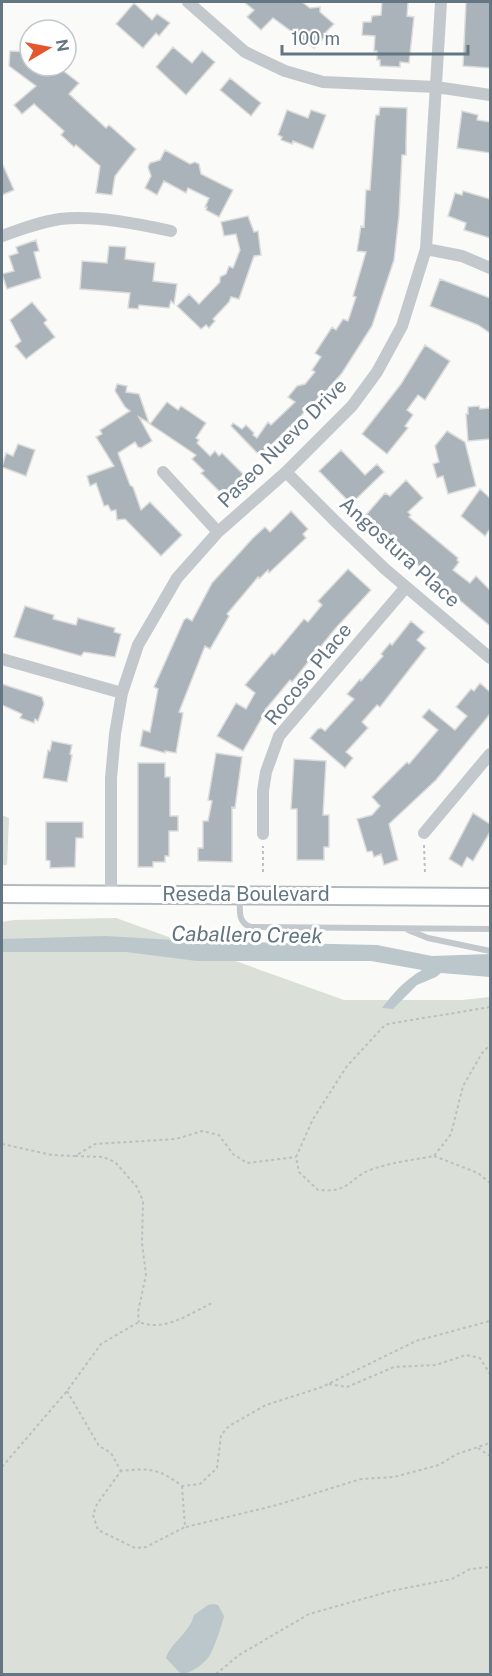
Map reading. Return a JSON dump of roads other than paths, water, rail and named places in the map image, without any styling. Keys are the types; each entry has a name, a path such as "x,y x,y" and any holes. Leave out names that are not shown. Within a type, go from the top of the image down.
{"main road":[{"name":"Reseda Boulevard","path":"2,894 490,897"}],"street":[{"path":"188,2 245,52 285,71 323,82 436,87 490,95"},
{"name":"Paseo Nuevo Drive","path":"111,893 111,778 115,734 122,693 138,645 177,578 219,532 286,472 352,406 377,372 402,326 426,249 441,2"},
{"path":"2,236 37,224 61,219 87,219 151,226 171,231"},
{"path":"426,249 462,256 490,268"},
{"path":"163,472 219,532"},
{"name":"Angostura Place","path":"286,472 337,524 406,587 490,658"},
{"name":"Rocoso Place","path":"263,834 263,790 266,772 279,736 406,587"},
{"path":"2,659 122,693"},
{"path":"424,833 490,754"}],"lane":[{"path":"240,894 240,918 245,925 251,927 490,929"},
{"path":"401,928 428,938 490,951"}],"water label":[{"name":"Caballero Creek","path":"247,935"}]}
